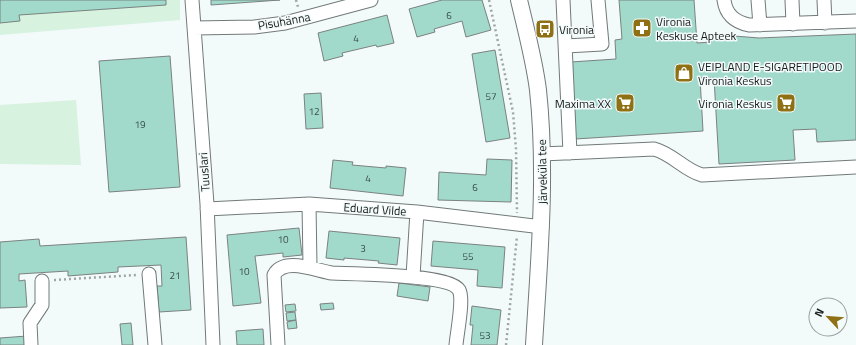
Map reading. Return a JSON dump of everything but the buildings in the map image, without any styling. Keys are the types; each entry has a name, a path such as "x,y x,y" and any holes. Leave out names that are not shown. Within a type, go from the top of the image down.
{"main road":[{"name":"Järveküla tee","path":"520,0 536,74 542,154 542,227 534,345"}],"street":[{"name":"Tuuslari","path":"192,0 207,209 213,345"},
{"name":"Pisuhänna","path":"194,28 254,27 285,23 371,0"},
{"path":"563,0 570,153"},
{"path":"566,46 602,44 598,0"},
{"path":"724,0 728,13 733,19 741,23 760,25 856,21"},
{"path":"758,0 760,25"},
{"path":"792,0 793,24"},
{"path":"824,0 825,23"},
{"path":"542,154 654,149 664,152 684,167 702,175 856,167"},
{"name":"Eduard Vilde","path":"207,209 309,204 418,212 542,227"},
{"path":"309,204 310,266"},
{"path":"413,276 418,212"},
{"path":"278,345 274,275 276,270 282,267 310,266 321,271 332,273 413,276 448,282 459,290 460,296 456,345"},
{"path":"149,274 155,345"},
{"path":"31,345 30,323 42,305 42,281"}],"path":[{"path":"490,0 513,112 516,149 517,225 506,345"},
{"path":"42,281 149,274"}],"green space":[{"path":"0,0 180,0 180,20 0,35"},
{"path":"76,100 81,165 0,164 0,105"}],"place":[{"name":"Vironia Keskuse Apteek","path":"642,28"},
{"name":"Vironia","path":"545,29"},
{"name":"VEIPLAND E-SIGARETIPOOD Vironia Keskus","path":"684,73"},
{"name":"Maxima XX","path":"625,103"},
{"name":"Vironia Keskus","path":"786,103"}]}
